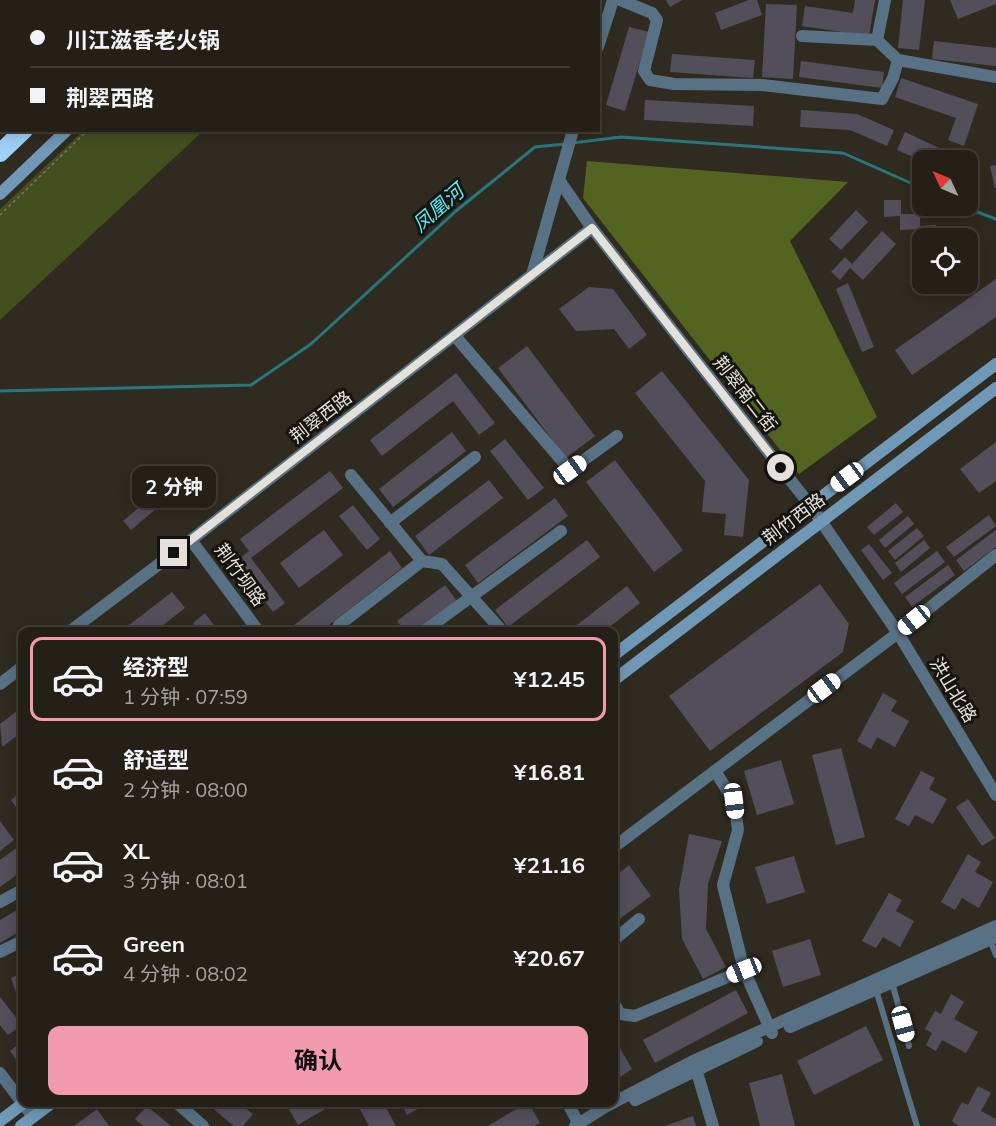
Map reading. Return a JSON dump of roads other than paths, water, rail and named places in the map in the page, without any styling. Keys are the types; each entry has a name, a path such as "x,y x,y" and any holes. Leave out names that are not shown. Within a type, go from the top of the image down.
{"highway":[{"path":"0,153 22,132"}],"main road":[{"path":"0,194 65,132"},
{"name":"荆竹西路","path":"618,653 996,364"},
{"name":"荆竹西路","path":"618,677 996,388"},
{"path":"0,1121 19,1107"},
{"path":"21,1126 46,1107"}],"street":[{"path":"600,41 613,0"},
{"path":"620,0 652,13 657,20 644,71 650,80 674,84 762,85 882,99 898,60"},
{"path":"877,40 885,0"},
{"path":"802,36 877,40 898,60 996,77"},
{"path":"532,275 572,132"},
{"name":"荆翠南二街","path":"559,180 592,228 810,505 898,633"},
{"name":"荆翠西路","path":"76,627 592,228"},
{"path":"455,336 570,470 617,436"},
{"path":"390,523 475,457"},
{"path":"351,475 422,561 442,564 499,627"},
{"path":"429,627 561,531"},
{"name":"荆竹坝路","path":"191,540 255,627"},
{"path":"618,844 898,633 996,555"},
{"path":"339,625 422,561"},
{"name":"洪山北路","path":"898,633 996,795"},
{"path":"0,684 18,670"},
{"path":"715,771 734,801 738,830 723,885 744,970 771,1031"},
{"path":"0,902 18,892"},
{"path":"618,937 639,919"},
{"path":"578,1125 612,1113 771,1031 996,926"},
{"path":"618,1100 693,1061 876,989 993,938"},
{"path":"0,952 18,943"},
{"path":"618,1010 620,1014 634,1016 744,970"},
{"path":"696,1069 714,1126"},
{"path":"0,1073 18,1096"},
{"path":"27,1107 33,1117"},
{"path":"182,1107 203,1126"},
{"path":"569,1107 578,1125"},
{"path":"578,1125 605,1107"}],"lane":[{"path":"993,938 996,955"},
{"path":"892,982 909,1046"},
{"path":"876,989 917,1126"}],"waterway":[{"name":"凤凰河","path":"572,143 621,137 843,153 912,184"},
{"name":"凤凰河","path":"0,391 251,385 311,344 456,211 535,147 565,144"},
{"name":"凤凰河","path":"978,212 996,219"}]}
